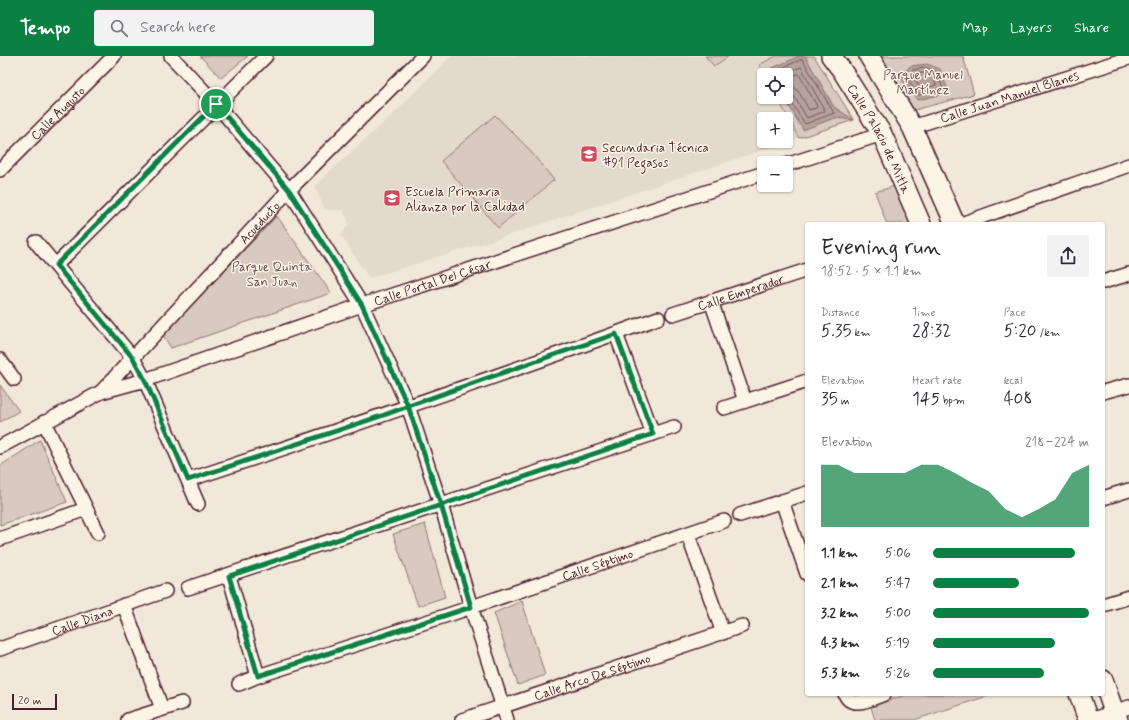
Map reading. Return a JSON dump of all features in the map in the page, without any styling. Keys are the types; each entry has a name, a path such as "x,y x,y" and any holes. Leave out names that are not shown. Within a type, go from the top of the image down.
{"main road":[{"name":"Calle Palacio de Mitla","path":"831,56 841,69 882,134 920,222"},
{"path":"869,56 912,127 954,222"},
{"path":"1105,684 1120,713"},
{"path":"1080,696 1089,720"}],"street":[{"name":"Calle Augusto","path":"0,170 114,56"},
{"path":"172,56 216,104 289,190 362,305 408,406 441,505 471,607 507,720"},
{"path":"56,265 216,104 266,56"},
{"name":"Acueducto","path":"101,392 289,190 423,56"},
{"name":"Calle Juan Manuel Blanes","path":"912,127 1129,58"},
{"path":"793,163 882,134"},
{"path":"967,222 1129,165"},
{"name":"Calle Portal Del César","path":"101,392 145,380 362,305 757,175"},
{"path":"36,242 133,358 145,380 198,504"},
{"name":"Calle Emperador","path":"673,314 805,271"},
{"path":"1105,281 1129,274"},
{"path":"712,301 745,401"},
{"path":"188,480 408,406 658,318"},
{"path":"616,334 653,434"},
{"path":"0,360 14,379"},
{"path":"724,408 805,382"},
{"path":"1105,391 1129,385"},
{"path":"0,447 101,392"},
{"path":"44,422 98,533"},
{"path":"188,588 229,576 674,427"},
{"path":"1105,497 1129,490"},
{"path":"740,515 805,494"},
{"path":"782,501 805,568"},
{"path":"0,539 86,509"},
{"name":"Calle Séptimo","path":"239,684 258,676 471,607 724,521"},
{"path":"688,534 723,633"},
{"path":"229,576 258,676"},
{"name":"Calle Diana","path":"0,649 165,591"},
{"path":"1105,604 1129,597"},
{"path":"124,605 162,709"},
{"name":"Calle Arco De Séptimo","path":"462,720 742,626"},
{"path":"846,696 849,701 854,703 878,696"},
{"path":"128,720 182,703"},
{"path":"1089,720 1120,713"}],"shaded area":[{"name":"Secundaria Técnica #91 Pegasos","path":"451,56 776,56 759,65 761,68 757,68 757,104 781,104 785,112 757,112 757,148 769,148 497,239 369,278 341,235 349,224 343,210 325,210 314,186 394,113"},
{"name":"Secundaria Técnica #91 Pegasos","path":"793,127 799,138 793,140"}],"green space":[{"path":"200,56 248,56 221,78"},
{"path":"705,56 729,56 714,66"},
{"path":"776,56 814,56 854,120 799,138 793,127 793,112 785,112 781,104 793,104 793,68 761,68 759,65"},
{"name":"Parque Manuel Martínez","path":"877,56 963,56 974,94 911,111"},
{"path":"495,115 526,146 554,180 498,228 441,161"},
{"path":"898,185 910,222 886,222 875,192"},
{"name":"Parque Quinta San Juan","path":"277,216 331,293 171,348 163,335"},
{"path":"0,385 19,411 0,422"},
{"path":"40,440 67,502 0,525 0,466"},
{"path":"425,524 445,597 418,606 393,534"},
{"path":"522,601 545,675 518,685 494,613"},
{"path":"902,696 988,696 914,720 875,720 871,707"}],"water":[{"path":"800,56 805,56 834,107 854,120 834,118 803,130 788,104 793,104 793,68 773,68"},
{"path":"927,64 940,69 949,93 917,100 900,77 910,66"}],"place":[{"name":"Secundaria Técnica #91 Pegasos","path":"589,154"},
{"name":"Escuela Primaria Alianza por la Calidad","path":"392,198"}],"route":[{"path":"216,104 56,265 133,358 145,380 188,480 384,415 408,406 438,395 616,334 653,434 441,505 471,607 258,676 229,576 441,505 408,406 362,305 289,190 216,104"}]}
